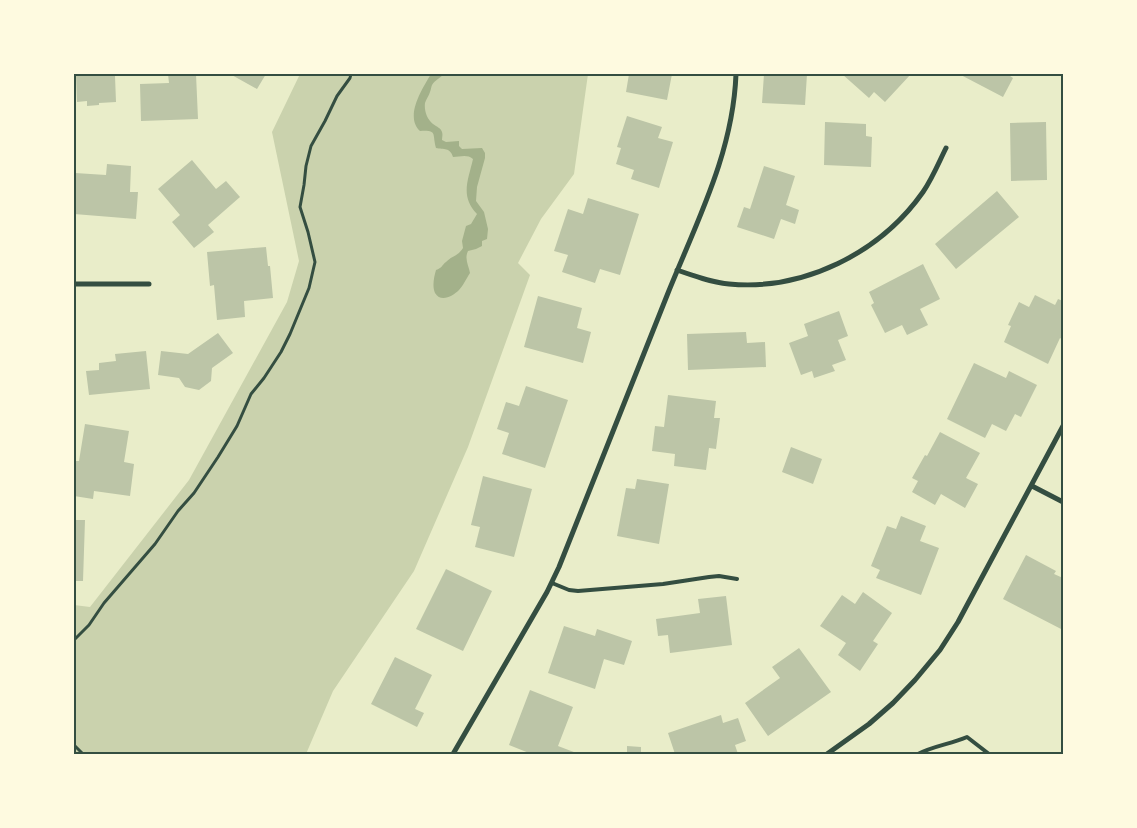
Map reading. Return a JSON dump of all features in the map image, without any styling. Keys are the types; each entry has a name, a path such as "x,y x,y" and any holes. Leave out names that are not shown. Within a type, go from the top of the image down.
{"street":[{"path":"453,754 552,583 677,270 715,181 728,134 733,108 736,74"},
{"path":"677,270 709,281 749,284 792,280 836,264 880,238 897,223 924,190 946,148"},
{"path":"74,284 149,284"},
{"path":"828,754 869,724 893,703 940,650 958,622 1063,426"},
{"path":"1032,486 1063,502"}],"lane":[{"path":"552,583 570,590 578,590 663,584 709,576 737,579"},
{"path":"918,754 967,737 989,754"}],"path":[{"path":"74,640 89,625 104,603 155,544 194,493 236,426 251,394 281,352 290,334 309,288 314,262 308,232 300,207 306,166 311,146 336,96 351,74"},
{"path":"74,744 83,754"}],"shaded area":[{"path":"300,74 588,74 574,174 541,219 518,263 530,275 468,447 414,571 333,691 306,754 74,754 74,605 90,607 189,480 287,302 299,261 272,132"},
{"path":"431,74 444,74 432,85 425,102 429,120 440,129 442,140 446,142 459,141 459,146 462,149 482,148 485,153 477,187 476,201 484,212 488,229 487,239 482,241 482,246 468,251 467,260 470,273 459,290 444,298 440,298 434,290 436,270 463,248 462,241 466,226 471,224 477,214 468,201 467,194 473,159 466,156 453,157 448,150 436,148 432,132 420,131 416,125 414,110 416,102"}],"building":[{"path":"76,74 124,74 124,76 115,76 116,102 87,106 87,101 77,102"},
{"path":"168,74 196,74 198,119 141,121 140,84 169,83"},
{"path":"230,74 266,74 257,89"},
{"path":"629,74 672,74 667,100 626,92"},
{"path":"764,74 807,74 805,105 762,103"},
{"path":"842,74 911,74 885,102 874,92 869,98"},
{"path":"959,74 1007,74 1013,78 1003,97"},
{"path":"627,116 662,127 658,138 673,142 659,188 631,179 634,170 616,164 621,148 617,147"},
{"path":"825,122 866,124 866,136 872,137 871,167 824,165"},
{"path":"1046,122 1047,180 1011,181 1010,123"},
{"path":"192,160 216,189 226,181 240,197 208,225 214,232 194,248 172,222 180,215 158,189"},
{"path":"107,164 131,166 130,192 138,192 136,219 74,214 75,173 106,175"},
{"path":"764,166 795,176 786,205 799,210 795,224 781,219 774,239 737,227 744,207 750,209"},
{"path":"997,191 1019,217 956,269 935,244"},
{"path":"588,198 639,214 620,275 600,269 595,283 562,272 568,255 554,251 568,209 583,214"},
{"path":"266,247 273,298 244,301 245,317 217,320 214,285 210,286 207,252"},
{"path":"923,264 940,299 920,309 928,325 907,335 902,325 885,333 871,305 874,303 869,292"},
{"path":"1035,295 1055,305 1058,299 1063,301 1063,340 1060,338 1048,364 1004,342 1011,326 1008,325 1019,302 1029,307"},
{"path":"538,296 582,308 577,328 591,332 583,363 524,347"},
{"path":"839,311 848,336 838,340 846,360 832,365 835,371 814,378 812,371 801,375 789,343 808,336 804,324"},
{"path":"746,332 747,343 765,342 766,367 688,370 687,334"},
{"path":"218,333 233,353 212,368 211,381 199,390 185,387 179,378 158,375 161,351 188,354"},
{"path":"146,351 150,389 89,395 86,371 99,370 99,363 116,361 115,354"},
{"path":"974,363 1006,378 1009,371 1037,385 1021,417 1015,414 1006,431 992,424 985,438 947,419"},
{"path":"526,386 568,400 545,468 502,454 509,433 497,429 506,402 519,406"},
{"path":"668,395 716,401 714,418 720,418 716,449 709,448 706,470 674,466 675,454 652,451 655,426 664,427"},
{"path":"85,424 129,431 124,462 134,464 130,496 94,491 93,499 74,496 74,461 79,461"},
{"path":"940,432 980,453 966,478 978,484 965,508 941,494 935,505 912,492 918,481 912,478"},
{"path":"791,447 822,459 813,484 782,472"},
{"path":"483,476 532,489 514,557 475,547 480,527 471,525"},
{"path":"637,479 669,484 659,544 617,536 626,488 635,489"},
{"path":"901,516 926,526 920,541 939,548 921,595 876,578 880,570 871,566 887,526 896,529"},
{"path":"74,520 85,520 83,581 74,581"},
{"path":"1026,555 1056,571 1054,574 1063,578 1063,630 1003,599"},
{"path":"446,569 492,591 463,651 416,629"},
{"path":"863,592 892,613 873,641 878,644 860,671 838,655 846,643 820,626 842,595 855,604"},
{"path":"726,596 732,645 670,653 668,635 658,636 656,619 700,613 698,599"},
{"path":"564,626 595,636 597,629 632,641 624,665 604,659 595,689 548,673"},
{"path":"799,648 831,692 768,736 745,703 780,678 772,667"},
{"path":"395,657 432,675 415,709 424,713 417,727 371,704"},
{"path":"530,690 573,707 558,746 579,754 528,754 509,745"},
{"path":"721,715 723,723 738,718 746,741 735,745 738,754 675,754 668,733"},
{"path":"627,746 641,747 641,754 627,754"}]}
